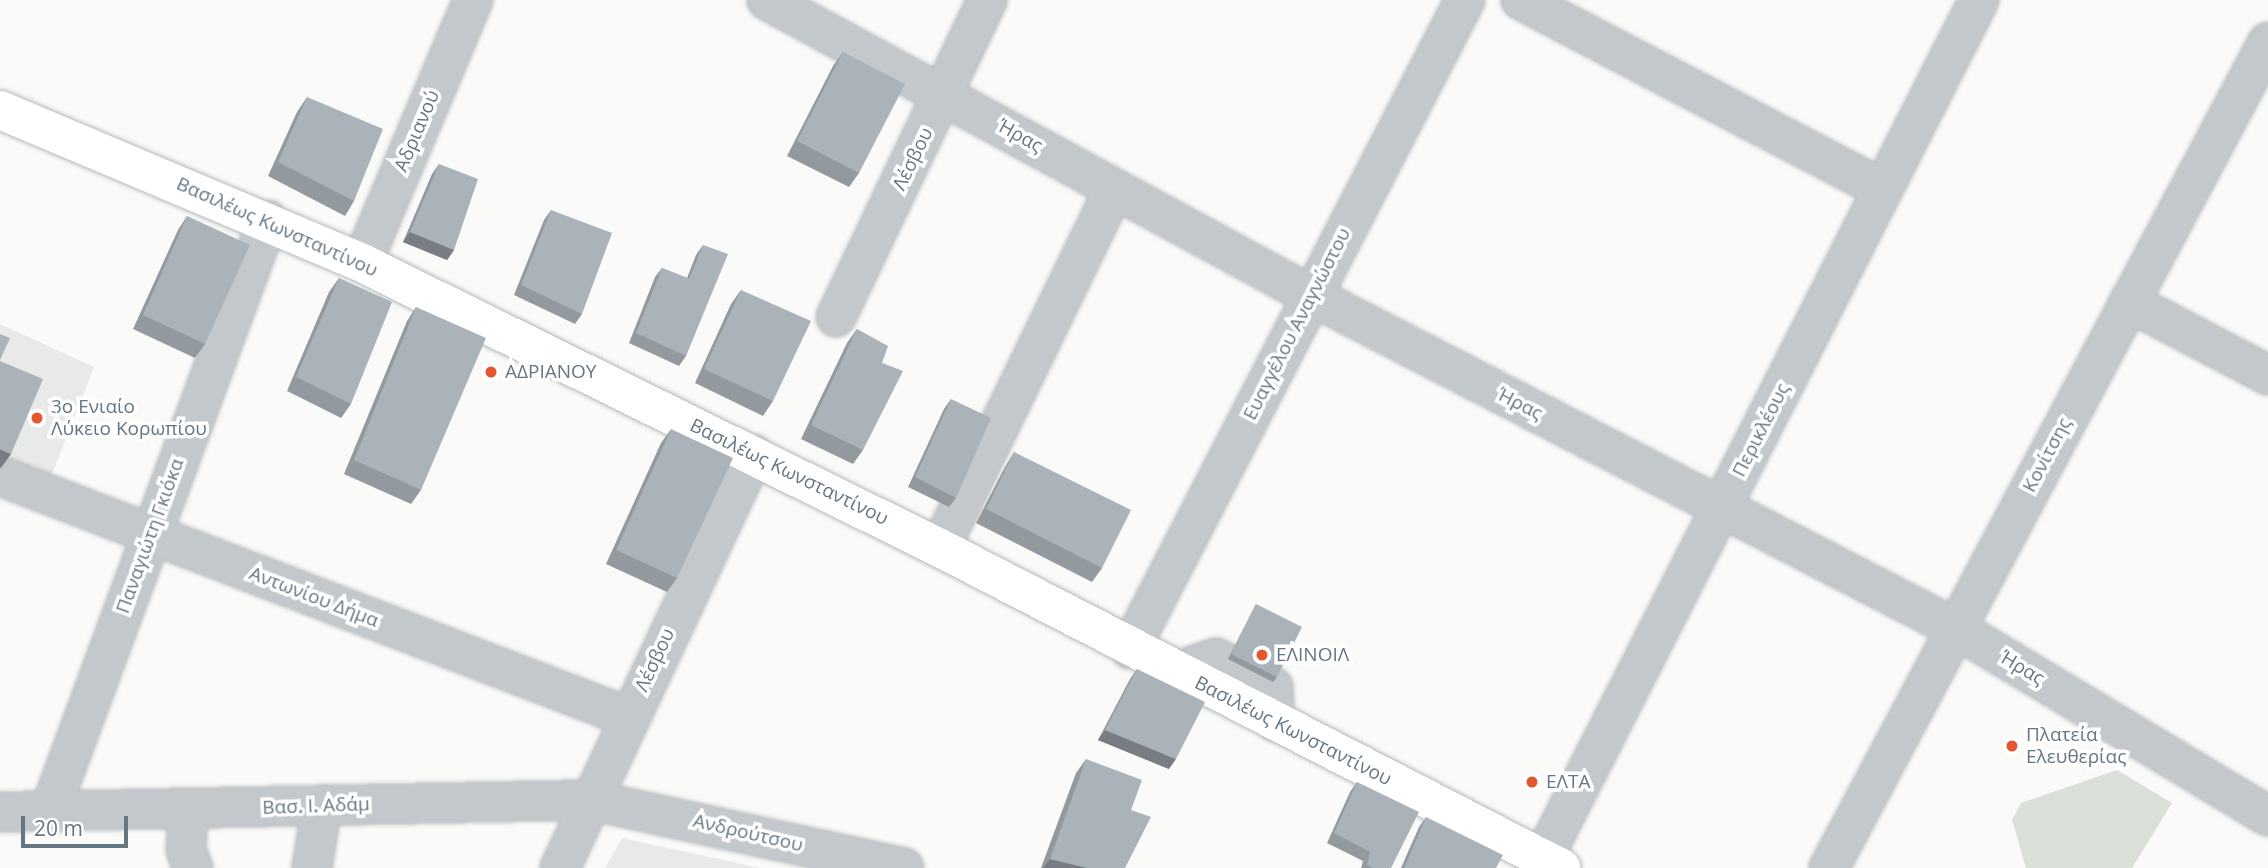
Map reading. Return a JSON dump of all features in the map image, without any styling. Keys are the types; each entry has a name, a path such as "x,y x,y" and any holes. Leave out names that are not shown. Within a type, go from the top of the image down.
{"main road":[{"name":"Βασιλέως Κωνσταντίνου","path":"0,110 268,220 362,262 940,548 1548,865"}],"street":[{"name":"Αδριανού","path":"362,262 473,0"},
{"name":"Ήρας","path":"767,0 1312,296 1955,628 2268,816"},
{"name":"Λέσβου","path":"836,317 987,0"},
{"name":"Ευαγγέλου Αναγνώστου","path":"1130,649 1465,0"},
{"path":"1521,0 1883,190"},
{"name":"Περικλέους","path":"1548,865 1721,508 1979,0"},
{"name":"Κονίτσης","path":"1829,868 2268,42"},
{"path":"940,548 1115,189"},
{"name":"Παναγιώτη Γκιόκα","path":"49,813 268,220"},
{"path":"2129,302 2268,375"},
{"name":"Λέσβου","path":"560,868 628,717 754,454"},
{"name":"Αντωνίου Δήμα","path":"0,476 628,717"},
{"name":"Βασ. Ι. Αδάμ","path":"0,811 188,811 322,805 590,800"},
{"name":"Ανδρούτσου","path":"590,800 904,868"},
{"path":"312,868 322,805"},
{"path":"188,811 186,850 193,868"}],"shaded area":[{"name":"3ο Ενιαίο Λύκειο Κορωπίου","path":"0,324 94,367 47,487 0,470"},
{"path":"2117,770 2172,803 2132,868 2026,868 2012,820 2021,803"},
{"path":"622,838 760,868 605,868"}],"building":[{"path":"843,52 905,84 859,173 797,141"},
{"path":"307,97 383,129 354,201 278,162"},
{"path":"439,164 478,179 454,250 410,232"},
{"path":"551,210 612,233 582,314 521,285"},
{"path":"187,216 250,245 205,344 143,315"},
{"path":"703,245 728,254 686,356 636,333 662,268 689,279"},
{"path":"339,278 392,302 351,404 296,377"},
{"path":"741,290 811,321 773,401 704,369"},
{"path":"416,307 486,338 421,490 354,460"},
{"path":"857,329 888,346 882,363 903,371 863,450 811,425"},
{"path":"0,334 10,338 0,360"},
{"path":"0,361 43,379 11,454 0,449"},
{"path":"951,399 991,418 956,498 915,477"},
{"path":"671,429 733,458 677,578 616,550"},
{"path":"1014,452 1131,510 1102,568 986,509"},
{"path":"1256,604 1302,627 1277,677 1231,654"},
{"path":"1137,669 1205,702 1176,759 1105,730"},
{"path":"1086,759 1142,780 1131,810 1151,817 1125,868 1087,868 1050,859"},
{"path":"1357,782 1419,812 1391,868 1373,868 1367,865 1370,852 1334,833"},
{"path":"1426,817 1503,855 1496,868 1404,868"}],"place":[{"name":"ΑΔΡΙΑΝΟΥ","path":"491,372"},
{"name":"3ο Ενιαίο Λύκειο Κορωπίου","path":"37,418"},
{"name":"ΕΛΙΝΟΙΛ","path":"1262,655"},
{"name":"Πλατεία Ελευθερίας","path":"2012,746"},
{"name":"ΕΛΤΑ","path":"1532,782"}]}
